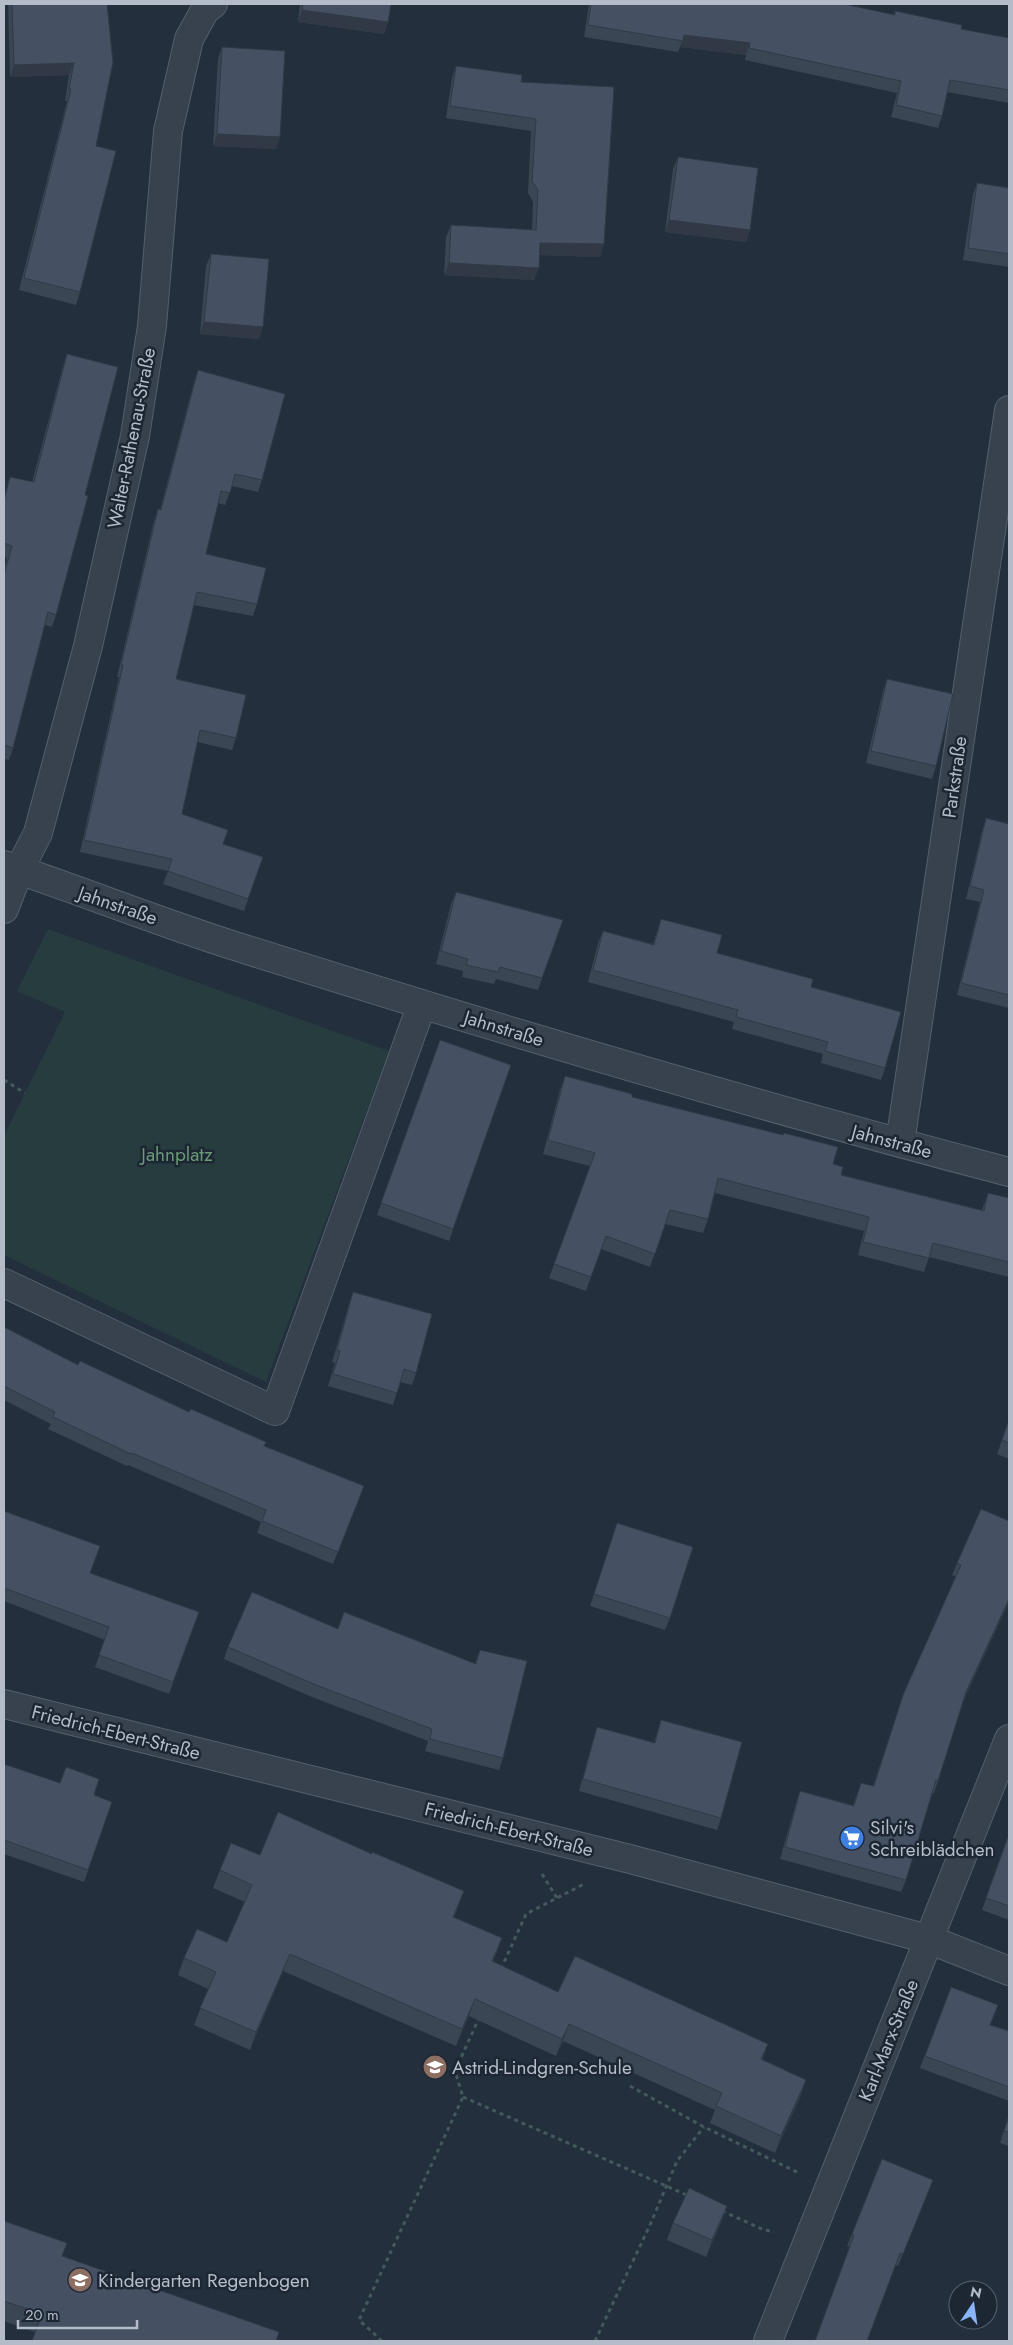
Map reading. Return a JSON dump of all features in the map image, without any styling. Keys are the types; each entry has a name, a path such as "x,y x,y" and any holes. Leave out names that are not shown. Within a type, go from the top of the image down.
{"street":[{"name":"Walter-Rathenau-Straße","path":"11,867 38,833 88,646 133,446 152,326 168,131 189,40 205,10 213,4"},
{"name":"Parkstraße","path":"900,1144 1009,410"},
{"path":"4,909 11,867"},
{"name":"Jahnstraße","path":"11,867 235,946 422,1004 722,1095 1009,1172"},
{"path":"4,1284 276,1411 422,1004"},
{"name":"Friedrich-Ebert-Straße","path":"4,1704 630,1859 928,1939 1009,1971"},
{"name":"Karl-Marx-Straße","path":"768,2341 1009,1739"}],"path":[{"path":"4,1080 25,1093"},
{"path":"499,1975 526,1914 630,1859"},
{"path":"382,2341 360,2320 463,2097 455,2070 483,2010"},
{"path":"630,2086 704,2127 829,2188"},
{"path":"463,2097 693,2198"},
{"path":"595,2341 677,2161 704,2127"},
{"path":"719,2210 762,2229 809,2239"}],"green space":[{"name":"Jahnplatz","path":"48,929 389,1051 266,1382 4,1255 4,1136 65,1012 17,991"}],"building":[{"path":"12,4 107,4 113,62 96,146 116,151 80,292 24,278 71,89 69,89 74,63 14,65"},
{"path":"303,4 391,4 388,22 302,10"},
{"path":"591,4 844,4 895,15 895,11 962,25 961,29 1009,38 1009,90 950,80 942,116 896,105 901,81 749,48 750,43 684,35 683,41 588,25"},
{"path":"222,47 285,51 280,137 217,134"},
{"path":"456,66 522,75 521,82 614,87 604,244 540,243 539,268 449,263 451,225 536,230 538,190 532,181 536,119 450,106"},
{"path":"678,157 758,168 750,230 669,220"},
{"path":"977,183 1009,188 1009,254 968,248"},
{"path":"211,254 269,259 263,327 204,322"},
{"path":"67,354 118,367 85,495 88,496 56,615 48,612 13,748 4,745 4,575 12,546 4,543 4,501 10,477 34,482"},
{"path":"198,370 285,394 262,480 235,474 230,493 221,491 206,554 266,568 257,604 197,592 176,679 246,695 236,738 200,730 182,814 228,830 223,844 263,857 248,899 168,871 172,859 84,840 123,665 121,665 158,509 161,510"},
{"path":"887,679 953,694 936,766 871,751"},
{"path":"986,818 1009,824 1009,995 961,983 984,890 970,886"},
{"path":"456,892 563,920 542,978 500,967 498,972 466,965 468,959 441,951"},
{"path":"661,919 722,935 717,953 813,979 811,987 901,1012 885,1068 825,1051 828,1042 736,1017 738,1010 593,970 603,931 654,945"},
{"path":"440,1040 511,1065 453,1229 381,1203"},
{"path":"565,1076 632,1094 632,1097 838,1147 833,1164 843,1167 841,1175 984,1211 988,1193 1009,1198 1009,1262 933,1243 929,1258 863,1242 869,1217 718,1178 708,1219 670,1210 655,1254 606,1236 591,1277 554,1264 595,1153 548,1140"},
{"path":"353,1292 432,1314 416,1373 404,1369 397,1393 333,1374 340,1351 337,1350"},
{"path":"4,1327 78,1365 80,1361 189,1412 191,1409 266,1442 264,1446 364,1486 338,1552 262,1521 266,1510 131,1454 53,1417 55,1412 4,1386"},
{"path":"1009,1420 1009,1443 1002,1440"},
{"path":"981,1509 1009,1521 1009,1599 966,1692 938,1781 936,1780 906,1880 785,1847 800,1791 854,1806 861,1783 874,1786 903,1695 961,1565 957,1563"},
{"path":"4,1511 100,1546 90,1573 199,1612 173,1682 99,1655 109,1627 4,1588"},
{"path":"617,1523 693,1547 670,1618 594,1594"},
{"path":"252,1592 338,1629 344,1612 476,1664 480,1650 527,1661 503,1758 430,1739 432,1729 316,1685 228,1647"},
{"path":"661,1720 742,1742 721,1818 583,1779 597,1727 655,1743"},
{"path":"4,1764 60,1783 66,1767 99,1779 94,1795 112,1802 88,1870 4,1840"},
{"path":"278,1812 372,1854 372,1852 464,1891 453,1917 502,1938 492,1961 558,1992 575,1956 768,2044 761,2059 806,2080 781,2136 716,2106 722,2093 569,2024 562,2039 475,1999 462,2029 290,1954 256,2032 200,2008 216,1972 184,1958 197,1929 227,1942 252,1885 220,1870 231,1843 260,1855"},
{"path":"1009,1834 1009,1906 986,1898"},
{"path":"951,1987 998,2005 990,2025 1009,2031 1009,2087 925,2056"},
{"path":"1009,2116 1009,2132 1004,2131"},
{"path":"882,2159 933,2180 903,2254 900,2253 867,2341 815,2341 854,2235 852,2234"},
{"path":"689,2188 727,2206 712,2240 673,2223"},
{"name":"Kindergarten Regenbogen","path":"4,2221 67,2243 62,2256 279,2332 276,2341 32,2341 42,2314 4,2301"}],"place":[{"name":"Silvi's Schreiblädchen","path":"852,1838"},
{"name":"Astrid-Lindgren-Schule","path":"435,2067"},
{"name":"Kindergarten Regenbogen","path":"80,2280"}]}
